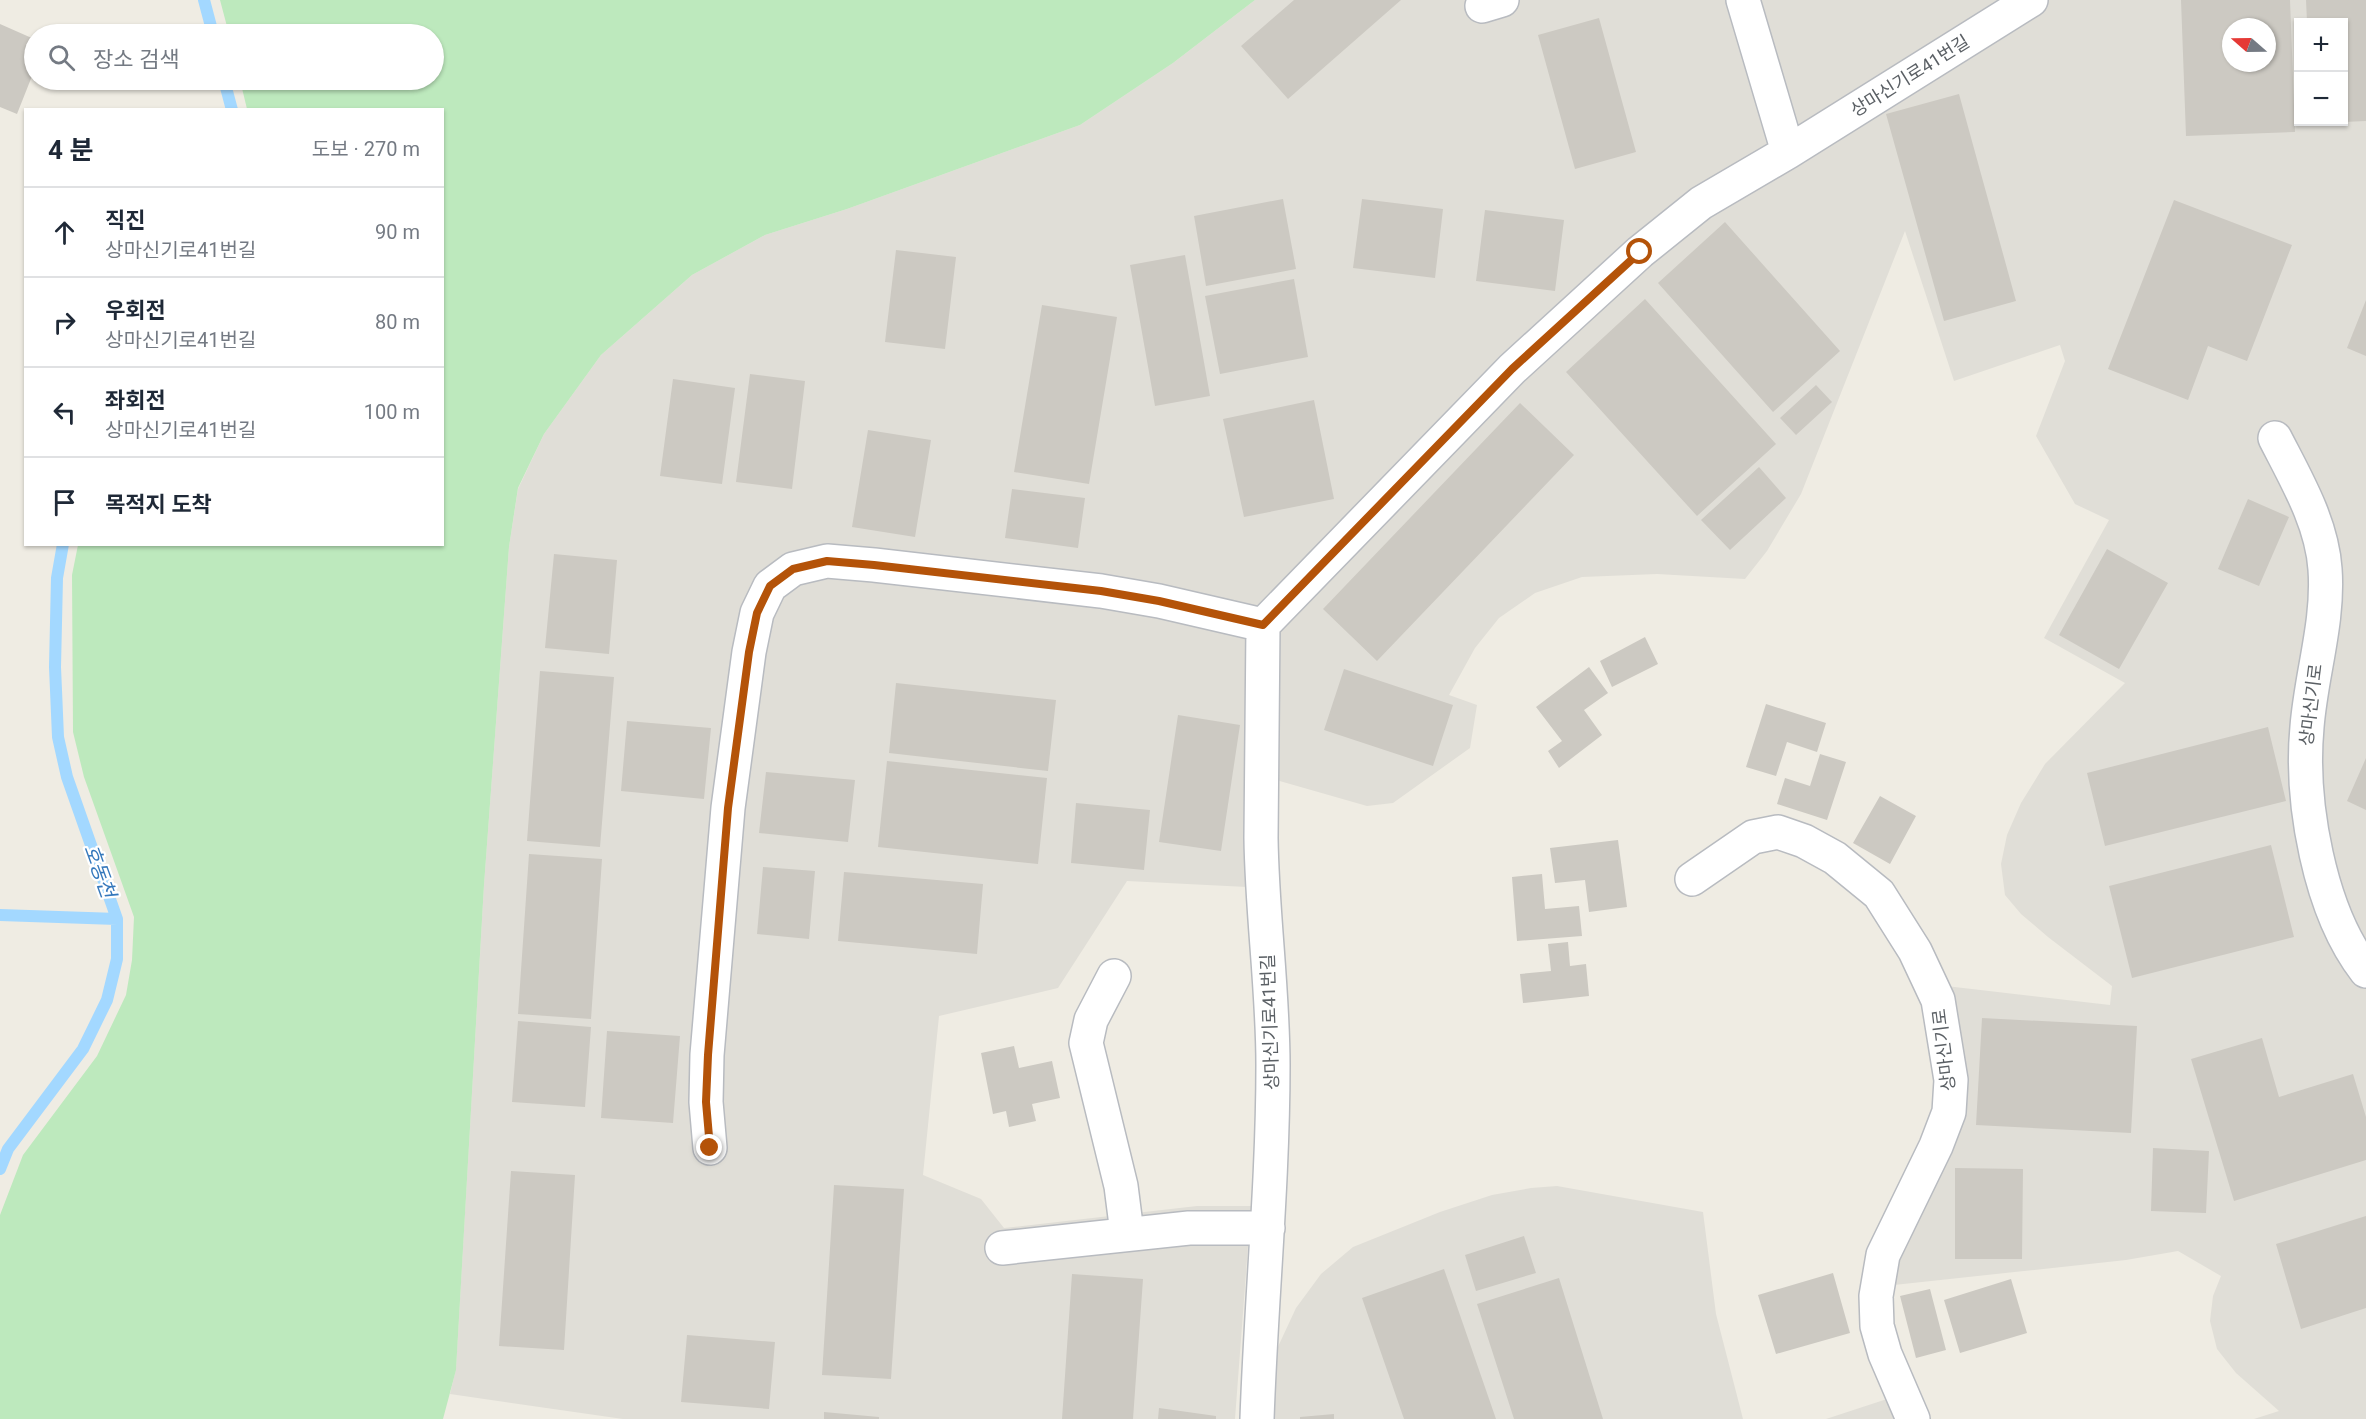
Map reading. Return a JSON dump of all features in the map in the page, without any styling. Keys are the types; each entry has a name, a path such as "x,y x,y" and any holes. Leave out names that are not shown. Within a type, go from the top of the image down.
{"lane":[{"path":"1743,0 1788,152"},
{"name":"상마신기로41번길","path":"1257,1419 1271,1181 1273,1064 1271,993 1261,840 1263,625 1512,369 1640,252 1701,203 1788,152 2031,0"},
{"name":"상마신기로","path":"2275,438 2304,495 2320,541 2325,567 2326,597 2307,727 2304,765 2309,818 2321,877 2342,928 2366,971"},
{"path":"710,1148 706,1102 708,1055 728,808 749,652 757,613 770,586 793,569 827,561 1101,591 1159,601 1263,625"},
{"name":"상마신기로","path":"1692,879 1753,837 1778,832 1804,841 1835,858 1879,894 1915,951 1938,1000 1951,1080 1949,1112 1936,1146 1883,1255 1876,1296 1877,1326 1885,1354 1913,1419"},
{"path":"1114,976 1091,1020 1086,1043 1121,1186 1127,1233"},
{"path":"1002,1248 1189,1228 1268,1228"}],"shaded area":[{"path":"1255,0 2366,0 2366,1419 2254,1419 2279,1411 2236,1373 2217,1349 2210,1321 2213,1296 2221,1276 2178,1251 2126,1260 1894,1285 1893,1260 1944,1152 1946,986 2110,1005 2112,986 2048,937 2021,914 2005,895 2001,864 2007,835 2021,803 2045,764 2125,683 2044,638 2109,520 2075,504 2036,436 2065,361 2060,345 1954,381 1905,231 1801,494 1767,551 1745,579 1657,574 1582,577 1535,593 1499,618 1475,648 1449,695 1477,705 1470,748 1393,803 1367,806 1248,772 1247,887 1127,881 1058,988 939,1016 923,1175 981,1199 1004,1228 1197,1206 1251,1206 1235,1419 623,1419 450,1394 456,1369 484,885 509,547 518,489 544,434 601,355 692,275 765,235 847,209 1080,125 1173,63"},
{"path":"1557,1186 1703,1212 1716,1314 1743,1419 1272,1419 1276,1351 1296,1308 1321,1274 1353,1247 1440,1212 1492,1195"},
{"path":"1887,1399 1897,1419 1826,1419"}],"green space":[{"path":"220,0 1255,0 1173,63 1080,125 847,209 765,235 692,275 601,355 544,434 518,488 509,547 484,885 456,1370 443,1419 0,1419 0,1215 23,1155 97,1056 126,995 132,960 134,917 84,777 73,732 72,575 78,546 444,546 444,108 247,108 242,90 444,90 444,24 226,24"}],"building":[{"path":"1294,0 1401,0 1288,99 1241,46"},
{"path":"2181,0 2290,0 2295,132 2186,136"},
{"path":"2306,0 2366,0 2366,121 2348,122 2348,18 2307,18"},
{"path":"1599,18 1636,152 1575,169 1538,35"},
{"path":"0,24 24,35 24,90 26,90 17,114 0,107"},
{"path":"1959,94 2016,301 1944,321 1886,114"},
{"path":"1283,199 1296,269 1206,286 1194,216"},
{"path":"1362,199 1443,209 1435,278 1353,268"},
{"path":"2174,200 2292,245 2247,361 2208,346 2188,400 2108,369"},
{"path":"1485,210 1564,220 1555,291 1476,281"},
{"path":"1725,222 1840,351 1773,412 1658,283"},
{"path":"896,250 956,257 945,349 885,342"},
{"path":"1185,255 1210,396 1155,406 1130,265"},
{"path":"1294,279 1308,357 1220,374 1205,296"},
{"path":"1645,299 1776,444 1697,516 1566,372"},
{"path":"2366,300 2366,356 2347,348"},
{"path":"1042,305 1117,317 1089,484 1014,472"},
{"path":"750,374 805,381 792,489 736,482"},
{"path":"673,379 735,388 722,484 660,476"},
{"path":"1816,385 1832,402 1796,435 1780,418"},
{"path":"1314,400 1334,499 1244,517 1223,419"},
{"path":"1520,403 1574,455 1377,661 1323,609"},
{"path":"868,430 931,440 915,537 852,527"},
{"path":"1759,467 1786,498 1730,550 1701,520"},
{"path":"1012,489 1085,498 1078,548 1005,538"},
{"path":"2248,499 2289,517 2259,586 2218,569"},
{"path":"2107,549 2168,583 2119,669 2059,635"},
{"path":"554,554 617,560 609,654 545,648"},
{"path":"1645,637 1658,664 1612,687 1600,661"},
{"path":"1589,667 1608,693 1584,710 1602,735 1559,768 1548,751 1562,741 1536,707"},
{"path":"1344,669 1453,705 1433,766 1324,730"},
{"path":"540,671 614,677 600,847 527,841"},
{"path":"896,683 1056,700 1048,771 889,753"},
{"path":"1766,704 1826,723 1817,752 1787,742 1776,776 1746,767"},
{"path":"1178,715 1240,725 1221,851 1159,842"},
{"path":"627,721 711,728 704,799 621,791"},
{"path":"2268,727 2286,801 2105,846 2087,773"},
{"path":"1820,754 1846,762 1827,820 1777,804 1785,778 1810,786"},
{"path":"2366,758 2366,810 2347,801"},
{"path":"887,761 1047,778 1038,864 878,847"},
{"path":"766,772 855,780 848,842 759,833"},
{"path":"1880,796 1916,816 1890,864 1853,843"},
{"path":"1076,803 1150,810 1144,870 1071,863"},
{"path":"1618,840 1627,907 1589,912 1585,880 1555,883 1550,848"},
{"path":"2271,845 2294,937 2132,978 2109,886"},
{"path":"529,854 602,859 591,1019 518,1014"},
{"path":"763,867 815,871 809,939 757,934"},
{"path":"844,872 983,884 977,954 838,941"},
{"path":"1542,874 1545,909 1579,906 1582,936 1517,941 1512,877"},
{"path":"1568,942 1570,966 1586,964 1589,996 1523,1003 1520,974 1551,971 1548,944"},
{"path":"1982,1018 2137,1026 2131,1133 1976,1125"},
{"path":"518,1021 591,1027 585,1107 512,1102"},
{"path":"607,1031 680,1036 673,1123 601,1118"},
{"path":"2262,1038 2279,1097 2353,1074 2366,1117 2366,1160 2234,1201 2191,1059"},
{"path":"1014,1046 1019,1068 1052,1061 1060,1098 1032,1104 1036,1121 1009,1127 1006,1111 993,1114 981,1053"},
{"path":"2153,1148 2209,1151 2206,1213 2151,1211"},
{"path":"1955,1168 2023,1169 2022,1259 1955,1259"},
{"path":"511,1171 575,1175 564,1350 499,1346"},
{"path":"834,1185 904,1189 891,1379 822,1375"},
{"path":"2366,1216 2366,1308 2301,1329 2276,1244"},
{"path":"1524,1236 1536,1273 1476,1291 1465,1255"},
{"path":"1444,1269 1496,1419 1404,1419 1362,1298"},
{"path":"1833,1273 1850,1333 1776,1354 1758,1295"},
{"path":"1072,1274 1143,1279 1133,1419 1062,1419"},
{"path":"1559,1278 1603,1419 1514,1419 1477,1304"},
{"path":"2011,1279 2027,1333 1960,1353 1944,1300"},
{"path":"1930,1289 1946,1350 1916,1358 1900,1296"},
{"path":"687,1335 775,1342 769,1409 681,1402"},
{"path":"1159,1408 1216,1416 1216,1419 1158,1419"},
{"path":"824,1412 879,1417 879,1419 824,1419"},
{"path":"1334,1414 1334,1419 1300,1419 1300,1417"}],"waterway":[{"name":"호동천","path":"204,0 210,24"},
{"name":"호동천","path":"227,90 231,108"},
{"name":"호동천","path":"0,1169 8,1149 83,1049 107,1000 117,959 117,919 67,777 58,737 55,667 57,578 63,546"},
{"path":"0,915 117,919"}],"route":[{"path":"710,1148 706,1102 708,1055 728,808 749,652 757,613 770,586 793,569 827,561 1101,591 1159,601 1263,625 1512,369 1640,252"}]}
